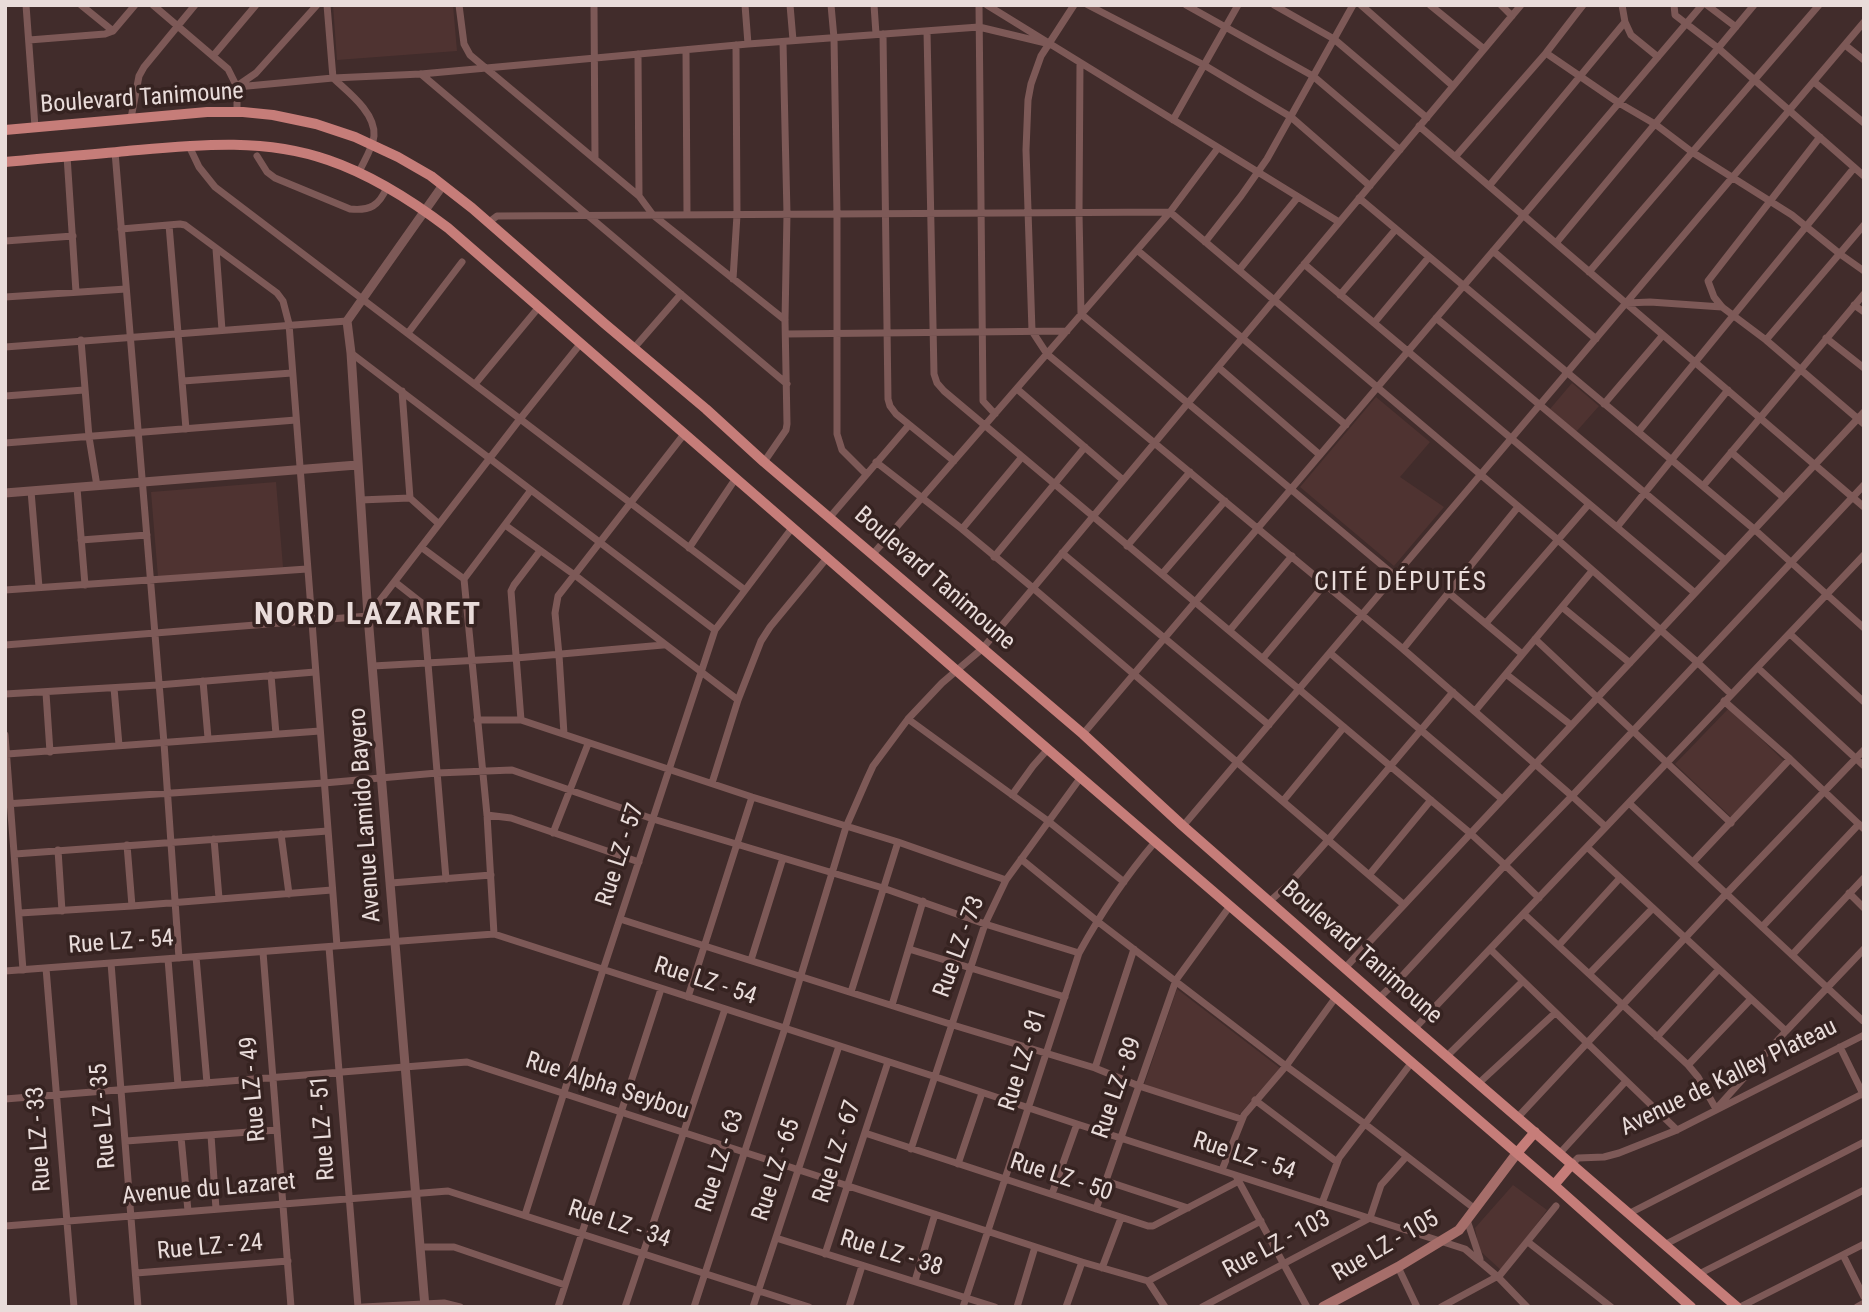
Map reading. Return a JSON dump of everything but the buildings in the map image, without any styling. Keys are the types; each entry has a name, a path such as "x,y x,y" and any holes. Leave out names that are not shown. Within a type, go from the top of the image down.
{"main road":[{"name":"Boulevard Tanimoune","path":"5,130 237,108 316,124 372,144 409,162 443,185 1083,734 1183,827 1739,1307"},
{"name":"Boulevard Tanimoune","path":"5,162 189,146 230,144 276,147 326,159 359,172 425,210 1554,1185 1691,1307"},
{"path":"1517,1153 1535,1132"},
{"name":"Rue LZ - 105","path":"1323,1307 1398,1267 1459,1230 1517,1153"},
{"path":"1554,1185 1572,1164"}],"street":[{"path":"26,5 35,127"},
{"path":"81,5 113,31"},
{"path":"29,40 98,35 113,31 135,5"},
{"path":"153,5 228,69 237,90 237,108"},
{"path":"131,118 139,76 144,67 195,5"},
{"path":"213,56 256,5"},
{"path":"237,90 256,73 317,5"},
{"path":"327,5 333,78 365,109 374,131 372,144 359,172"},
{"path":"459,5 466,50 639,196 653,215 785,320"},
{"path":"594,5 595,158"},
{"path":"745,5 748,44"},
{"path":"790,5 793,40"},
{"path":"831,5 837,214 838,442 842,450 866,474"},
{"path":"874,5 880,34 888,399 896,414 954,461"},
{"path":"979,5 983,401 995,414"},
{"path":"987,5 1339,222"},
{"path":"1074,5 1036,68 1028,100 1032,331 1047,354 1403,649 1573,796 1605,827"},
{"path":"1088,5 1204,65 1291,117 1370,186"},
{"path":"1186,5 1313,76 1400,150"},
{"path":"1173,120 1238,5"},
{"path":"1275,5 1334,38 1427,118"},
{"path":"1205,242 1258,172 1353,5"},
{"path":"1361,5 1452,86"},
{"path":"1430,5 1484,49"},
{"path":"1501,5 1512,16"},
{"name":"Rue LZ - 63","path":"694,1307 785,1028 846,827 873,766 908,719 942,683 983,648 1521,5"},
{"path":"1455,157 1583,5"},
{"path":"1622,5 1631,35 1658,57"},
{"path":"1674,5 1675,15 1718,48 1864,176"},
{"path":"1083,734 1702,5"},
{"path":"1707,5 1735,27"},
{"path":"1556,243 1754,5"},
{"path":"1589,272 1819,5"},
{"path":"1489,186 1625,22"},
{"path":"1183,827 1864,22"},
{"path":"237,90 333,78 421,74 793,40 979,27 1049,44"},
{"path":"927,31 934,374 937,383 1092,517 1470,833 1539,898"},
{"path":"764,462 786,429 787,215 783,42"},
{"path":"733,279 737,215 736,45"},
{"path":"1845,45 1864,60"},
{"path":"686,50 687,215"},
{"path":"1546,52 1619,103 1655,124 1692,152 1792,215 1864,271"},
{"path":"638,54 639,196"},
{"path":"1080,63 1081,314 1395,576"},
{"path":"421,74 787,384"},
{"path":"1814,82 1864,123"},
{"path":"1419,127 1864,507"},
{"path":"1820,137 1708,281 1714,297 1722,307 1766,340 1861,421"},
{"path":"189,146 199,167 215,187 745,590"},
{"path":"873,554 1170,212 1218,148"},
{"path":"114,152 143,482 179,958"},
{"path":"67,156 76,292"},
{"path":"257,156 267,172 275,178 350,209 362,210 382,200 387,187"},
{"path":"1638,432 1854,167"},
{"path":"5,346 347,321 443,185"},
{"path":"1239,270 1298,197"},
{"path":"1359,198 1754,529 1863,626"},
{"path":"488,222 497,216 1170,212 1558,540 1731,694"},
{"path":"121,229 170,225 186,429"},
{"name":"Rue LZ - 51","path":"170,225 186,225 277,293 283,300 289,324 332,890 339,1072 348,1198 361,1307"},
{"path":"1766,340 1864,225"},
{"path":"1340,295 1396,229"},
{"path":"5,241 73,236"},
{"path":"216,249 222,330"},
{"path":"1137,250 1346,425"},
{"path":"1493,251 1596,339"},
{"path":"1374,323 1429,257"},
{"path":"408,333 462,262"},
{"path":"1304,264 1695,593"},
{"path":"5,298 126,289"},
{"path":"634,348 681,294"},
{"path":"1703,486 1864,294"},
{"path":"1626,303 1686,303 1722,307"},
{"path":"1854,305 1864,313"},
{"path":"475,384 539,307"},
{"path":"1436,318 1725,560"},
{"name":"Avenue Lamido Bayero","path":"347,321 368,616 425,1305"},
{"path":"786,334 1067,331"},
{"path":"1604,404 1664,335"},
{"path":"1826,338 1864,368"},
{"path":"81,340 89,437 97,486"},
{"path":"5,645 368,616 581,343"},
{"path":"351,353 715,630"},
{"path":"1218,368 1320,455"},
{"path":"183,381 292,373"},
{"path":"1017,389 1123,480"},
{"path":"5,396 84,390"},
{"path":"1617,527 1728,390"},
{"path":"402,391 410,498 439,524"},
{"path":"1345,968 1814,464 1861,421 1864,412"},
{"path":"5,443 296,419"},
{"path":"830,517 909,425"},
{"path":"564,734 555,606 558,596 685,433"},
{"path":"994,557 1085,447"},
{"path":"1731,452 1784,498"},
{"path":"961,529 1022,457"},
{"path":"876,462 1033,588 1403,904"},
{"path":"5,493 357,465"},
{"path":"1127,546 1190,472"},
{"path":"689,548 736,478"},
{"path":"1379,998 1573,796 1864,485"},
{"path":"77,488 85,585"},
{"path":"494,934 464,579 531,490"},
{"path":"31,491 39,587"},
{"path":"360,500 410,498"},
{"path":"1162,574 1225,501"},
{"path":"1486,623 1589,504"},
{"path":"1403,649 1518,507"},
{"path":"505,525 738,701"},
{"name":"Rue LZ - 57","path":"525,1215 715,630 792,528"},
{"path":"81,540 147,535"},
{"path":"421,547 464,579"},
{"path":"521,720 511,591 540,551"},
{"path":"1062,554 1269,724"},
{"path":"1415,1028 1864,555"},
{"path":"1230,630 1292,556"},
{"path":"712,783 738,701 765,634 827,558"},
{"path":"5,590 307,569"},
{"path":"1475,711 1592,570"},
{"path":"396,582 423,604 446,879"},
{"path":"1263,658 1325,584"},
{"path":"1449,593 1522,654"},
{"path":"1562,607 1630,663"},
{"path":"1790,634 1864,702"},
{"path":"1535,639 1731,823"},
{"path":"373,666 516,658 664,645"},
{"path":"1330,653 1502,799"},
{"path":"1758,667 1864,766"},
{"path":"5,694 315,672"},
{"path":"1506,674 1571,725"},
{"path":"271,675 276,734"},
{"path":"203,681 208,738"},
{"path":"114,688 119,745"},
{"path":"1270,901 1328,840 1452,692"},
{"path":"46,693 50,752"},
{"path":"1724,701 1862,826 1762,926"},
{"path":"908,719 1048,821 1124,882"},
{"path":"477,720 521,720 588,744 898,842 1006,880"},
{"path":"1283,801 1344,727"},
{"path":"7,754 320,731"},
{"path":"5,734 8,804 15,854 23,970"},
{"path":"553,833 588,744"},
{"path":"1012,795 1048,749"},
{"path":"1518,1117 1864,750"},
{"path":"1693,862 1790,758"},
{"path":"8,804 482,770 518,771 653,819 883,888 1079,953"},
{"name":"Rue LZ - 73","path":"911,1149 985,924 1006,880 1081,777"},
{"path":"688,997 752,797"},
{"path":"1369,875 1431,800"},
{"path":"1629,803 1863,1020 1864,1035"},
{"path":"486,815 511,818 639,862"},
{"path":"15,854 328,831"},
{"path":"281,834 289,894"},
{"path":"215,839 219,898"},
{"path":"851,992 898,842"},
{"name":"Rue LZ - 81","path":"963,1307 1079,953 1097,921 1155,842"},
{"path":"127,845 132,906"},
{"path":"1587,847 1786,1031"},
{"path":"58,850 62,911"},
{"path":"751,960 783,858"},
{"path":"1021,859 1134,950 1475,1209"},
{"path":"391,883 491,875"},
{"path":"1559,945 1620,878"},
{"path":"1792,955 1864,878"},
{"path":"20,914 332,890"},
{"path":"1849,893 1864,908"},
{"path":"892,1005 923,901"},
{"name":"Rue LZ - 89","path":"1096,1209 1176,980 1230,906"},
{"path":"1590,973 1653,908"},
{"path":"1524,914 1688,1065 1716,1109 1864,949"},
{"path":"620,919 1095,1068 1139,1086 1241,1119"},
{"name":"Rue LZ - 54","path":"5,971 494,934 1222,1170 1237,1178 1442,1240 1465,1249 1481,1261"},
{"path":"909,949 1065,997"},
{"path":"1095,1068 1134,950"},
{"path":"1490,950 1676,1130"},
{"name":"Rue LZ - 49","path":"262,952 291,1307"},
{"path":"196,957 206,1083"},
{"path":"169,959 178,1085"},
{"name":"Rue LZ - 35","path":"111,963 138,1307"},
{"name":"Rue LZ - 33","path":"46,968 74,1307"},
{"path":"1657,1037 1719,969"},
{"path":"1447,1056 1522,982"},
{"path":"558,1307 662,989"},
{"path":"1222,1170 1241,1119 1286,1066 1336,997"},
{"path":"1688,1065 1751,999"},
{"path":"625,1307 725,1009"},
{"path":"1479,1083 1555,1013"},
{"name":"Avenue de Kalley Plateau","path":"1572,1164 1578,1158 1604,1157 1619,1153 1676,1130 1864,1035"},
{"name":"Rue LZ - 65","path":"753,1307 839,1046"},
{"path":"1630,1213 1863,1094 1840,1046"},
{"name":"Rue Alpha Seybou","path":"5,1099 467,1062 1148,1282"},
{"name":"Rue LZ - 67","path":"825,1254 888,1062"},
{"path":"1322,1203 1337,1162 1412,1062"},
{"path":"1560,1153 1626,1081"},
{"path":"958,1164 982,1093"},
{"path":"1255,1100 1337,1162"},
{"path":"1052,1194 1077,1124"},
{"path":"126,1141 277,1130"},
{"name":"Rue LZ - 50","path":"865,1133 1148,1227 1188,1208 1237,1178"},
{"path":"211,1135 216,1209"},
{"path":"181,1137 188,1211"},
{"path":"1666,1244 1864,1142"},
{"path":"1370,1218 1381,1185 1406,1157"},
{"path":"1237,1178 1307,1307"},
{"path":"1106,1181 1188,1208"},
{"path":"1699,1274 1864,1190"},
{"name":"Avenue du Lazaret","path":"5,1226 416,1192"},
{"name":"Rue LZ - 34","path":"416,1192 454,1192 809,1307"},
{"path":"1441,1307 1498,1277 1556,1206"},
{"path":"915,1282 935,1214"},
{"path":"1102,1268 1121,1218"},
{"name":"Rue LZ - 103","path":"1202,1307 1370,1218"},
{"path":"1165,1307 1148,1282 1261,1220"},
{"path":"1467,1220 1481,1261 1524,1304 1513,1307"},
{"name":"Rue LZ - 38","path":"776,1238 995,1307"},
{"path":"1528,1242 1611,1307"},
{"path":"1739,1307 1864,1244"},
{"path":"420,1247 454,1247 565,1285"},
{"path":"1017,1307 1035,1247"},
{"path":"1843,1255 1864,1297"},
{"name":"Rue LZ - 24","path":"136,1273 288,1261"},
{"path":"1066,1307 1082,1262"},
{"path":"849,1307 862,1266"},
{"path":"1398,1267 1416,1307"},
{"path":"361,1307 444,1303 460,1307"},
{"path":"1857,1307 1864,1303"}],"shaded area":[{"path":"333,5 453,5 457,51 337,60"},
{"path":"1572,383 1599,406 1576,432 1550,409"},
{"path":"1376,397 1430,442 1400,477 1444,507 1394,566 1300,487"},
{"path":"276,482 283,567 158,577 151,492"},
{"path":"1729,708 1785,762 1731,817 1675,764"},
{"path":"1177,989 1280,1068 1238,1116 1144,1085"},
{"path":"1513,1185 1547,1210 1502,1271 1478,1249 1474,1239 1477,1238 1475,1228"}],"district":[{"name":"CITÉ DÉPUTÉS","path":"1401,583"},
{"name":"NORD LAZARET","path":"368,616"}]}
